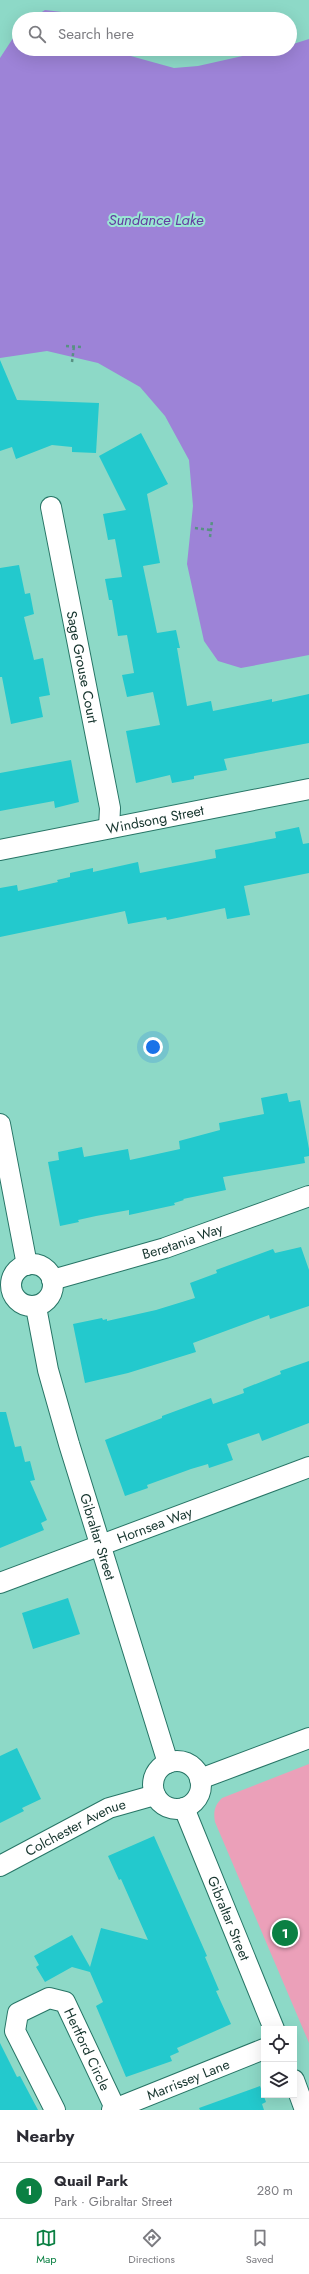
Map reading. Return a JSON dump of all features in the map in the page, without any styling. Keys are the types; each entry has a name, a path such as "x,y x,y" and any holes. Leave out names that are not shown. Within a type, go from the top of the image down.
{"street":[{"name":"Sage Grouse Court","path":"51,507 110,808 109,828"},
{"name":"Windsong Street","path":"0,850 309,789"},
{"path":"0,1124 27,1264"},
{"name":"Beretania Way","path":"52,1280 165,1248 309,1196"},
{"path":"27,1264 38,1265 44,1268 52,1280 51,1294 48,1299 36,1307 17,1301 5,1290 17,1269 27,1264"},
{"name":"Gibraltar Street","path":"36,1307 48,1370 100,1545 168,1763"},
{"name":"Hornsea Way","path":"0,1583 309,1467"},
{"path":"200,1779 309,1738"},
{"path":"184,1762 196,1772 200,1779 199,1794 195,1801 184,1808 173,1809 165,1806 154,1795 152,1787 156,1772 168,1763 184,1762"},
{"name":"Colchester Avenue","path":"0,1866 109,1808 154,1795"},
{"name":"Gibraltar Street","path":"184,1808 273,2026"},
{"name":"Hertford Circle","path":"55,2110 15,2031 18,2013 49,1998 65,2002 114,2109"},
{"name":"Marrissey Lane","path":"114,2109 261,2050"},
{"path":"297,2088 305,2110"}],"path":[{"path":"66,346 81,347"},
{"path":"72,362 74,346"},
{"path":"210,536 212,521"},
{"path":"195,528 210,530"}],"shaded area":[{"path":"309,1764 309,2043 215,1822 214,1811 222,1798"}],"water":[{"path":"45,10 62,12 42,12"},
{"name":"Sundance Lake","path":"309,39 309,655 241,668 218,661 204,641 187,564 193,506 189,460 165,416 140,387 98,363 47,351 0,358 0,58 12,40 12,56 131,56 174,68 198,66 243,56 297,56 297,43"}],"building":[{"path":"0,360 17,400 99,403 96,453 72,452 72,447 52,445 16,459 12,447 0,451"},
{"path":"141,433 168,484 147,494 160,563 143,566 157,633 176,630 180,648 177,648 187,706 211,701 213,711 272,699 272,702 309,694 309,743 224,759 227,770 194,776 194,779 172,783 170,775 136,783 126,731 160,725 153,692 127,697 122,675 134,673 127,635 118,636 112,600 109,600 105,579 122,577 115,539 108,540 103,514 126,510 99,456"},
{"path":"19,565 25,594 30,593 34,614 24,617 34,660 43,658 50,695 39,697 43,717 11,724 2,677 0,677 0,568"},
{"path":"71,760 79,802 55,808 54,801 0,811 0,773"},
{"path":"299,827 303,844 309,843 309,873 244,886 250,915 227,919 225,908 167,920 166,917 128,924 125,911 0,937 0,888 17,885 18,891 58,882 57,880 70,877 70,873 93,868 93,872 138,862 140,873 216,858 215,850 276,838 275,832"},
{"path":"287,1093 289,1102 300,1100 309,1149 309,1156 304,1157 305,1163 223,1177 226,1190 183,1199 184,1200 174,1203 175,1205 129,1215 129,1210 96,1216 78,1220 79,1222 60,1226 48,1162 59,1160 58,1152 82,1147 84,1157 128,1149 130,1160 180,1149 179,1141 220,1130 219,1123 264,1114 261,1098"},
{"path":"301,1247 309,1270 309,1306 270,1319 269,1315 193,1343 196,1352 128,1373 85,1383 73,1324 102,1318 103,1320 107,1319 107,1321 156,1310 195,1298 190,1283 217,1273 216,1270 273,1249 275,1253"},
{"path":"309,1361 309,1423 262,1441 259,1433 227,1444 233,1460 209,1468 208,1464 191,1469 147,1485 148,1488 125,1496 105,1440 162,1418 162,1416 211,1398 213,1404 244,1393 243,1389 281,1374 280,1371"},
{"path":"0,1412 6,1412 15,1447 21,1446 25,1462 30,1461 35,1480 30,1481 47,1520 41,1523 44,1530 0,1548"},
{"path":"68,1598 80,1634 33,1649 22,1613"},
{"path":"17,1748 41,1799 22,1808 24,1811 0,1823 0,1756"},
{"path":"154,1836 207,1956 205,1957 219,1990 216,1991 231,2024 177,2048 179,2052 170,2056 172,2061 126,2077 96,2006 103,2002 90,1972 72,1967 45,1982 36,1967 39,1965 34,1956 72,1935 90,1967 101,1928 148,1940 121,1879 119,1880 108,1856"},
{"path":"0,2043 17,2077 20,2076 38,2110 0,2110"},
{"path":"260,2086 261,2098 264,2098 266,2102 262,2104 264,2110 200,2110 199,2108"}],"place":[{"name":"Quail Park","path":"285,1933"}]}
